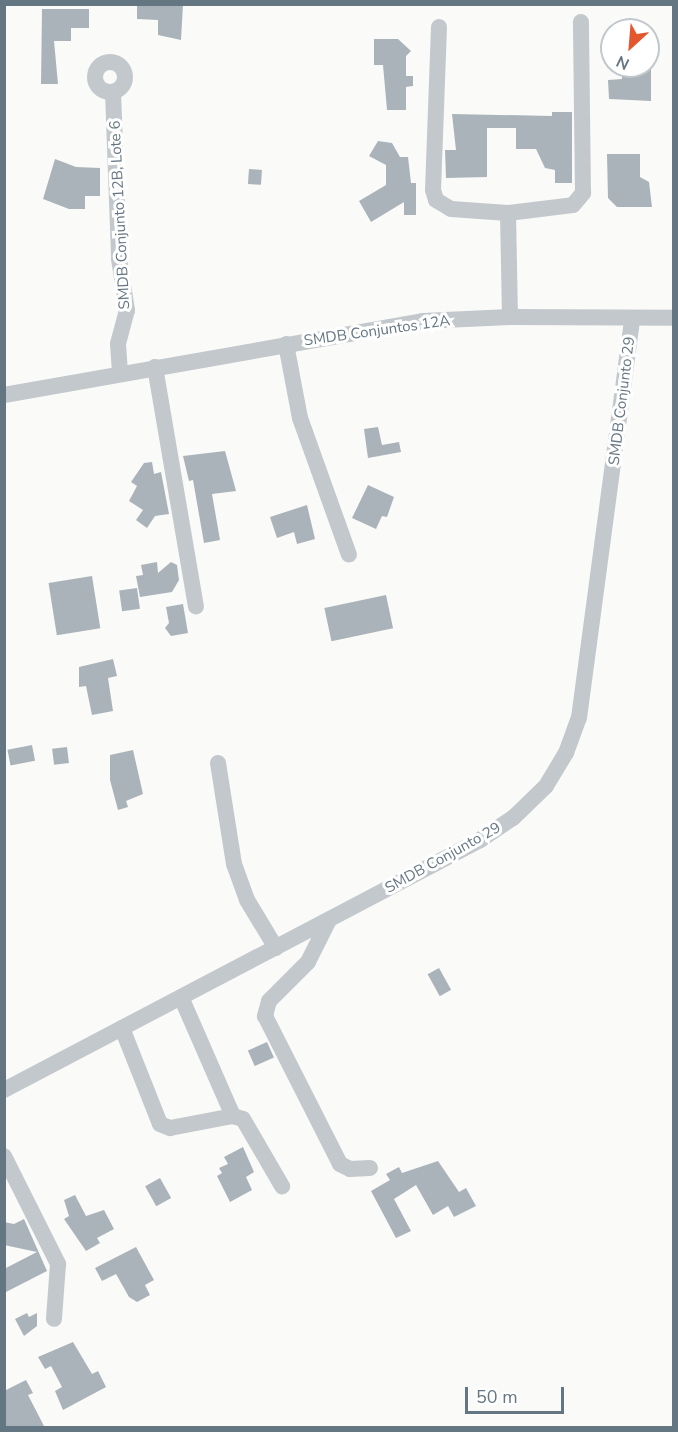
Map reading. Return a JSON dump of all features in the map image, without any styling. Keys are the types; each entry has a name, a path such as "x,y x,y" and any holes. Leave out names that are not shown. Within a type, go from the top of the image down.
{"street":[{"path":"440,27 433,190 436,200 452,209 508,213 573,205 584,193 581,22"},
{"name":"SMDB Conjunto 12B, Lote 6","path":"113,92 119,259 127,310 118,344 120,374"},
{"path":"508,213 510,317"},
{"name":"SMDB Conjuntos 12A","path":"4,395 423,321 510,317 674,318"},
{"name":"SMDB Conjunto 29","path":"4,1090 480,840 513,818 546,786 566,753 579,718 588,667 632,319"},
{"path":"286,344 300,418 349,555"},
{"path":"155,367 196,607"},
{"path":"218,763 234,864 247,900 276,948"},
{"path":"329,920 308,962 269,1000 265,1016 340,1164 350,1169 370,1168"},
{"path":"180,998 232,1116"},
{"path":"122,1028 160,1124 178,1128 232,1116 243,1119 251,1129 282,1186"},
{"path":"4,1155 58,1264 54,1318"}],"building":[{"path":"183,4 181,40 158,35 158,20 137,19 137,6"},
{"path":"42,9 89,9 89,28 71,28 71,41 54,41 58,84 41,84"},
{"path":"374,39 398,39 411,51 406,56 406,76 413,76 413,86 406,87 406,110 387,110 383,65 374,65"},
{"path":"651,78 651,101 609,99 608,80"},
{"path":"552,112 572,112 572,183 555,183 555,170 545,168 536,149 516,149 516,128 487,128 487,177 446,178 445,150 456,150 452,114 552,116"},
{"path":"378,141 392,143 400,157 408,157 411,183 416,183 416,215 404,215 404,202 371,222 359,201 386,185 386,165 369,156"},
{"path":"607,154 640,154 640,177 649,182 652,207 617,207 608,198"},
{"path":"55,159 76,167 100,168 100,196 85,196 85,209 69,209 43,199"},
{"path":"249,169 262,170 261,185 248,184"},
{"path":"378,427 382,445 399,442 401,452 368,458 364,429"},
{"path":"225,451 236,491 212,494 220,540 204,543 193,480 189,481 183,456"},
{"path":"152,462 154,474 161,472 169,514 155,516 147,528 136,520 143,510 129,501 137,486 131,482 144,463"},
{"path":"368,485 394,497 387,517 382,516 376,529 352,518"},
{"path":"307,505 315,539 297,544 294,532 277,538 270,517"},
{"path":"157,562 158,573 171,562 177,565 179,580 172,592 140,597 136,576 143,575 141,565"},
{"path":"92,576 100,628 57,635 49,583"},
{"path":"137,588 140,609 122,611 119,591"},
{"path":"386,595 393,628 331,641 324,608"},
{"path":"183,604 188,633 171,636 165,628 169,623 166,607"},
{"path":"113,659 117,676 108,678 113,711 92,715 86,686 79,687 79,667"},
{"path":"32,745 35,761 11,765 7,750"},
{"path":"67,747 69,763 54,765 52,749"},
{"path":"133,750 143,794 126,801 128,807 118,810 110,780 110,755"},
{"path":"439,968 451,990 440,996 428,974"},
{"path":"267,1042 274,1058 255,1066 248,1051"},
{"path":"243,1147 254,1172 246,1177 252,1190 230,1202 217,1176 222,1173 219,1168 228,1164 224,1157"},
{"path":"438,1161 459,1192 466,1188 476,1206 454,1217 448,1206 433,1215 416,1185 394,1199 411,1231 396,1238 371,1191 390,1180 386,1174 399,1167 402,1173"},
{"path":"160,1178 171,1198 156,1206 145,1186"},
{"path":"75,1195 86,1216 104,1210 114,1229 97,1238 100,1243 86,1251 64,1219 69,1216 64,1200"},
{"path":"24,1219 47,1271 4,1293 4,1269 37,1252 4,1245 4,1222 14,1224"},
{"path":"136,1247 154,1280 145,1285 150,1295 137,1302 129,1297 116,1274 102,1281 95,1268"},
{"path":"27,1313 29,1317 37,1313 37,1326 24,1336 15,1319"},
{"path":"73,1342 92,1374 98,1371 106,1387 63,1410 55,1391 62,1387 51,1366 45,1369 38,1357"},
{"path":"26,1380 33,1393 28,1395 45,1428 4,1428 4,1391"}]}
